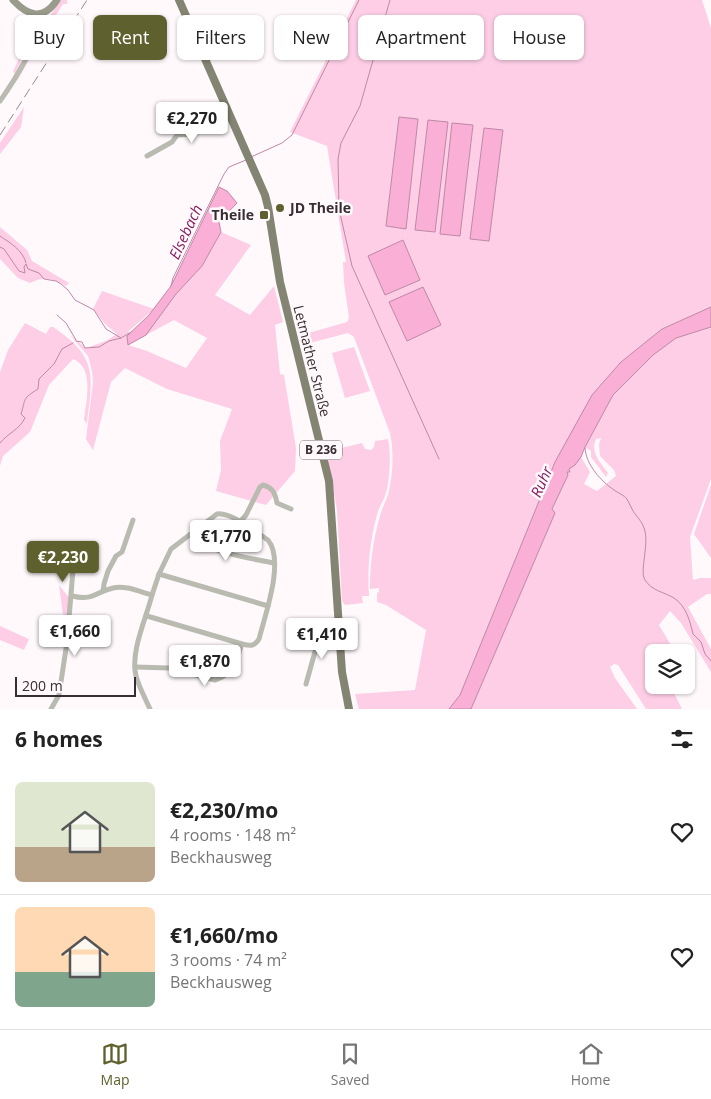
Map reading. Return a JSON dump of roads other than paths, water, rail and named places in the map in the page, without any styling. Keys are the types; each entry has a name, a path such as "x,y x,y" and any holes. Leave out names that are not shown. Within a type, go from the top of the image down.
{"main road":[{"name":"Letmather Straße","path":"179,0 248,156 268,207 280,282 328,481 343,681 349,709"}],"street":[{"path":"13,0 27,12 36,14 41,14 49,9 57,0"},
{"path":"0,101 16,75 36,35 40,26 41,14"},
{"path":"147,156 172,142 177,135 192,134 230,115"},
{"path":"240,522 263,485 272,489 277,502 291,509"},
{"path":"147,616 242,644 251,646 256,644 259,639 273,582 273,548 268,540 240,522 226,514 218,514 171,549 159,574 136,650 135,667 139,684 150,709"},
{"path":"104,592 104,584 108,572 116,556 122,552 133,520"},
{"path":"190,535 198,541 219,550 274,563"},
{"path":"51,709 60,695 72,596 73,570"},
{"path":"159,574 268,606"},
{"path":"72,596 89,598 113,588 152,595"},
{"path":"306,684 318,641 321,638 339,637"},
{"path":"135,667 169,668 215,680 221,678 232,669 242,644"}],"waterway":[{"name":"Elsebach","path":"251,157 282,143 292,135 359,0"},
{"path":"390,0 360,106 341,143 338,159 339,209 352,266 439,459"},
{"name":"Elsebach","path":"171,286 173,278 224,174 229,167 246,160"},
{"path":"0,236 22,254 26,263"},
{"name":"Elsebach","path":"0,247 4,249 19,271 25,273 24,267 26,264 28,269 39,273 44,279 61,284 75,300 94,310 106,329 121,338 131,332"},
{"path":"57,315 66,323 76,340"},
{"path":"76,341 82,342 85,348 99,347 109,341 121,338"},
{"path":"0,443 23,422 25,418 21,414 24,402 29,395 38,389 39,379 54,364 62,349 73,343"},
{"path":"585,448 588,460 595,472 609,486 628,500 643,525 646,534 643,570 645,580 651,587 674,598 682,605 689,619 693,634 701,642 705,654 711,661"}],"railway":[{"path":"0,135 87,0"}],"place":[{"name":"JD Theile","path":"280,208"},
{"name":"Theile","path":"264,215"}],"water label":[{"name":"Ruhr","path":"542,482"}]}
